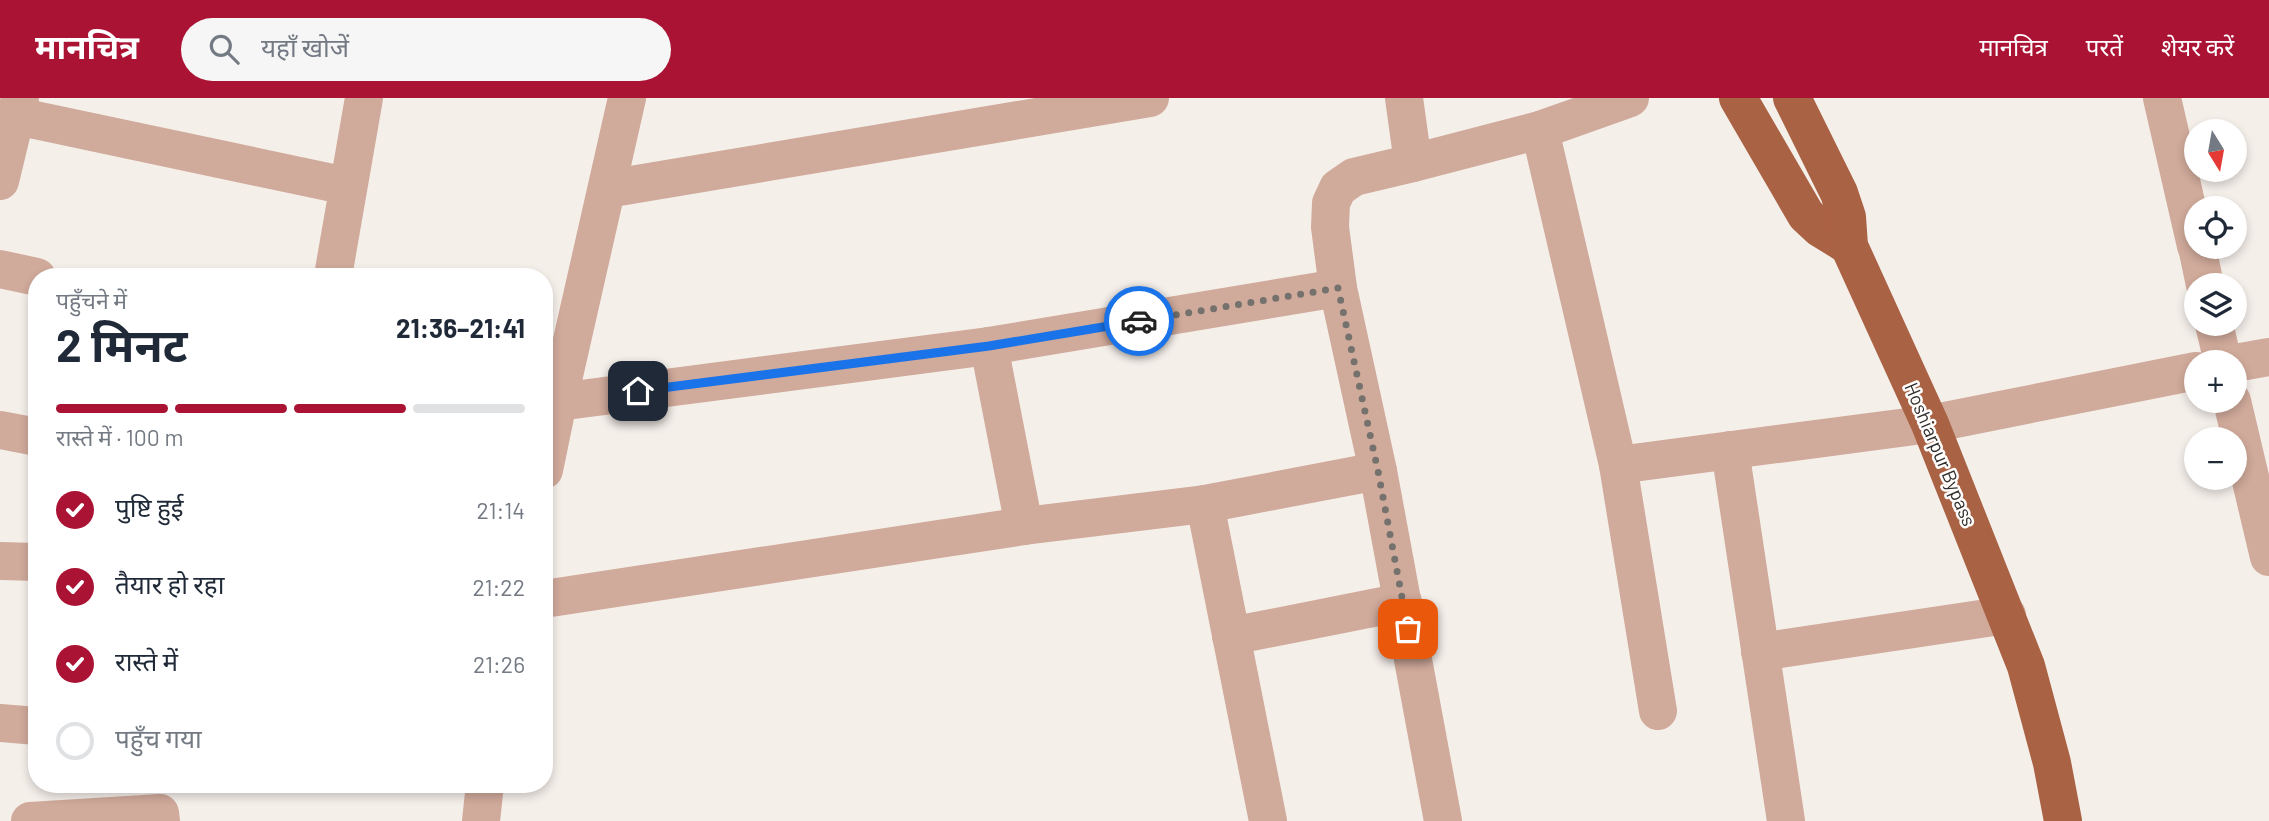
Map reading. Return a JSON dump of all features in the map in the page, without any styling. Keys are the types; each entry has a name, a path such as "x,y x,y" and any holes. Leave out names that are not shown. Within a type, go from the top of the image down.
{"highway":[{"path":"1738,98 1806,215 1820,228 1849,246"},
{"name":"Hoshiarpur Bypass","path":"1792,98 1839,193 1847,217 1849,246 1930,424 2007,615 2026,666 2052,763 2063,821"}],"street":[{"path":"334,268 364,98"},
{"path":"553,392 607,189 627,98"},
{"path":"607,189 1150,98"},
{"path":"1404,98 1413,163"},
{"path":"1443,821 1378,471 1338,288 1330,227 1331,203 1338,188 1354,177 1540,130 1630,98"},
{"path":"2162,98 2185,196"},
{"path":"0,181 18,107 347,186"},
{"path":"1540,130 1618,465 1658,711"},
{"path":"0,269 28,276"},
{"path":"553,400 989,346 1338,288"},
{"path":"989,346 1024,526"},
{"path":"2247,361 2269,357"},
{"path":"1618,465 1930,424 2184,373"},
{"path":"2235,413 2269,557"},
{"path":"0,430 28,435"},
{"path":"1730,450 1786,821"},
{"path":"553,598 1024,526 1205,504 1378,471"},
{"path":"1205,504 1268,821"},
{"path":"0,562 28,562"},
{"path":"1231,636 1403,602"},
{"path":"1760,652 2007,615"},
{"path":"0,723 28,725"},
{"path":"481,821 484,793"},
{"path":"30,821 159,806"}],"way so far":[{"path":"1139,321 1338,288 1378,471 1408,629"}],"route":[{"path":"638,391 989,346 1139,321"}]}
